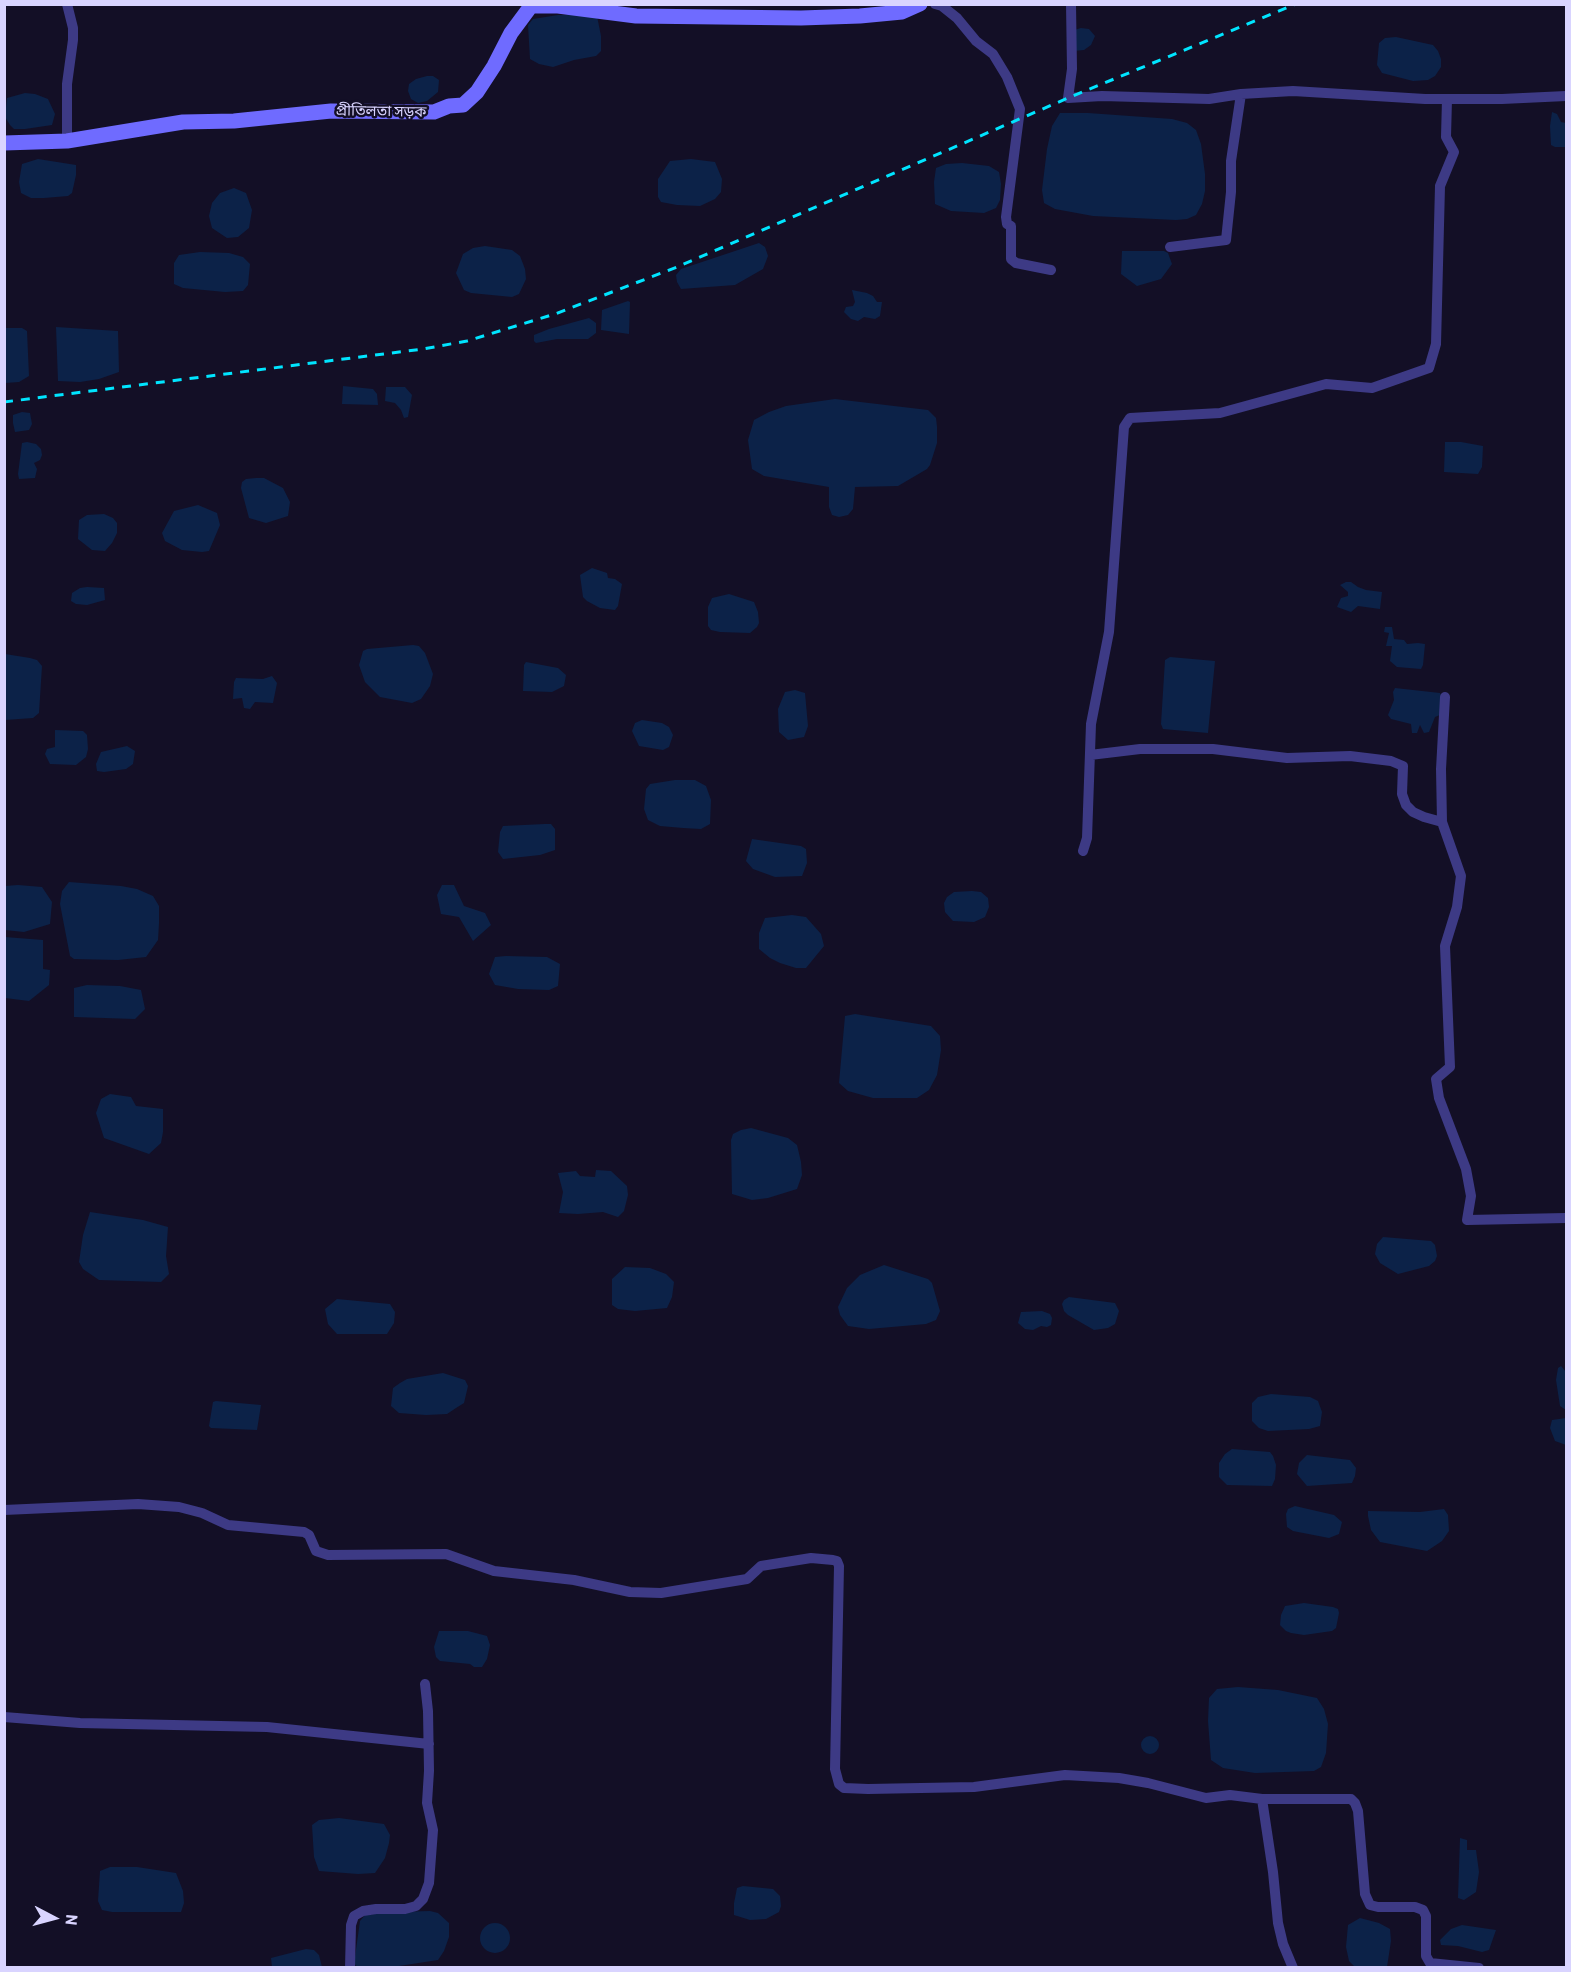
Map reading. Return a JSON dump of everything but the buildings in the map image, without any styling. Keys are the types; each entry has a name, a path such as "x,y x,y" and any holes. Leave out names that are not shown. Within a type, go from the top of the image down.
{"main road":[{"name":"প্রীতিলতা সড়ক","path":"4,143 66,141 183,122 234,121 331,111 434,112 449,106 463,105 477,92 530,5 558,6 636,16 801,18 902,12 920,4"}],"street":[{"path":"66,141 67,84 73,40 73,28 67,4"},
{"path":"934,4 942,6 957,18 976,41 993,54 1007,77 1020,109 1006,204 1007,224 1011,226 1011,259 1016,263 1051,270"},
{"path":"1071,4 1072,69 1068,98 1102,96 1209,99 1241,94 1293,91 1447,99 1566,96"},
{"path":"1170,247 1226,240 1231,192 1231,161 1241,94"},
{"path":"1083,851 1086,838 1091,724 1109,632 1124,427 1130,418 1220,413 1326,384 1372,388 1429,368 1436,344 1440,186 1454,152 1446,137 1447,99"},
{"path":"1445,697 1441,769 1442,822 1461,876 1457,907 1445,946 1450,1067 1436,1079 1441,1105 1466,1169 1471,1196 1467,1220 1566,1218"},
{"path":"1090,755 1140,749 1213,749 1287,758 1350,756 1391,761 1403,766 1402,794 1406,805 1413,812 1442,822"},
{"path":"4,1510 138,1504 179,1508 202,1513 228,1525 304,1532 309,1535 316,1551 328,1555 446,1554 494,1571 574,1580 630,1592 661,1593 747,1579 761,1566 811,1558 837,1561 839,1566 835,1769 839,1784 844,1788 974,1787 1065,1775 1119,1778 1206,1798 1230,1795 1262,1799 1351,1799 1355,1803 1365,1894 1370,1905 1415,1907 1423,1910 1426,1916 1427,1965 1479,1968"},
{"path":"350,1968 351,1925 354,1916 363,1911 405,1909 416,1906 423,1899 429,1884 433,1830 427,1803 429,1744 425,1684"},
{"path":"4,1717 80,1723 267,1728 429,1744"},
{"path":"1262,1799 1278,1923 1282,1944 1293,1968"}],"water":[{"path":"558,15 597,16 601,36 601,51 596,56 553,67 530,59 528,25 533,19"},
{"path":"1089,29 1095,36 1091,45 1084,50 1073,51 1074,30"},
{"path":"1396,37 1433,45 1441,59 1441,67 1435,76 1428,80 1413,81 1382,73 1377,65 1379,43 1385,38"},
{"path":"427,76 433,76 439,80 438,92 427,101 418,103 411,99 408,91 409,84"},
{"path":"25,93 48,99 55,114 52,125 14,129 10,125 5,117 7,98"},
{"path":"1552,112 1557,114 1561,122 1566,123 1566,147 1551,145"},
{"path":"1060,113 1172,119 1187,123 1196,130 1201,144 1205,174 1205,191 1196,215 1176,220 1093,216 1055,209 1044,203 1042,190 1047,149 1052,126"},
{"path":"38,159 76,165 72,193 68,196 31,198 21,193 19,182 22,164"},
{"path":"691,159 715,162 722,179 721,192 715,199 700,206 661,202 658,197 658,179 670,161"},
{"path":"946,164 989,166 999,172 1000,200 996,208 984,213 951,211 935,204 936,168"},
{"path":"234,188 246,193 252,210 249,228 238,237 227,238 212,228 209,216 212,203 220,193"},
{"path":"759,243 765,247 768,256 763,269 735,285 681,289 677,282 676,275 681,269"},
{"path":"485,246 512,250 520,256 526,279 519,294 512,297 471,293 464,290 456,273 463,254 473,248"},
{"path":"1122,251 1164,251 1168,253 1172,264 1161,279 1137,286 1121,274"},
{"path":"200,252 229,253 243,257 250,264 248,285 243,291 225,292 183,288 174,284 174,263 179,255"},
{"path":"852,290 867,293 877,302 882,302 880,316 875,319 864,317 858,321 851,319 844,312 846,307 853,306 855,302"},
{"path":"630,302 629,334 601,330 602,310"},
{"path":"589,318 596,323 596,333 588,339 557,339 536,343 534,341 534,335"},
{"path":"56,327 118,331 119,372 99,379 80,382 58,381"},
{"path":"5,328 22,328 27,331 29,376 19,382 5,383"},
{"path":"343,386 373,389 377,394 378,405 342,404"},
{"path":"386,387 405,387 412,395 408,417 404,418 395,403 385,401"},
{"path":"835,399 928,410 936,418 937,427 937,443 927,469 898,486 855,487 853,509 848,515 839,517 832,515 829,507 829,487 764,476 752,469 748,440 754,420 769,412 786,406"},
{"path":"22,412 30,413 32,424 29,430 15,432 13,415"},
{"path":"1445,442 1483,446 1482,467 1478,474 1444,472"},
{"path":"22,443 36,444 41,449 42,455 40,460 34,463 37,469 35,478 19,479"},
{"path":"264,478 283,488 290,502 288,516 266,523 249,518 241,488 242,482 246,479"},
{"path":"198,505 217,513 220,525 209,551 182,550 165,541 162,533 174,511"},
{"path":"104,514 113,518 117,523 117,533 105,551 92,550 78,539 79,520 87,515"},
{"path":"592,568 607,573 608,578 615,579 622,584 618,606 615,610 600,608 583,597 580,575"},
{"path":"1351,582 1366,590 1382,592 1380,609 1358,606 1351,612 1337,607 1341,598 1348,596 1348,592 1340,585"},
{"path":"87,587 104,588 105,600 87,605 71,601 72,593"},
{"path":"729,594 754,602 759,623 750,633 720,632 711,630 708,626 708,607 712,598"},
{"path":"1385,627 1392,627 1394,639 1404,640 1407,644 1425,644 1421,669 1397,667 1390,661 1392,646 1386,646 1389,633 1384,632"},
{"path":"419,646 425,653 433,674 430,686 421,699 412,703 380,697 365,682 359,665 363,651"},
{"path":"5,654 37,660 42,666 39,713 33,718 5,720"},
{"path":"1170,657 1215,661 1208,733 1163,729 1161,724 1165,660"},
{"path":"526,662 558,668 566,675 564,686 552,692 523,691"},
{"path":"272,676 277,683 273,703 255,702 250,709 244,708 242,698 233,699 236,678 263,679"},
{"path":"1395,688 1440,693 1440,715 1435,717 1429,732 1424,733 1420,725 1417,733 1412,733 1411,724 1391,719 1388,715 1394,700"},
{"path":"795,690 805,693 808,726 804,737 788,740 779,732 778,709 785,692"},
{"path":"642,720 662,723 669,727 673,735 669,747 663,750 639,746 632,731 635,723"},
{"path":"55,730 83,731 87,735 86,757 76,765 50,764 45,754 47,749 55,747"},
{"path":"127,746 135,751 133,764 126,769 97,771 96,764 101,752"},
{"path":"695,780 706,786 711,800 710,824 701,829 683,828 660,826 648,820 644,809 646,789 650,784"},
{"path":"551,824 555,829 555,850 540,855 503,859 498,852 500,832 503,826"},
{"path":"752,839 801,846 806,849 807,863 802,876 775,877 753,869 746,861"},
{"path":"69,882 121,886 137,889 153,896 159,906 158,940 146,957 118,960 74,959 70,956 60,904 62,891"},
{"path":"442,885 454,885 464,906 485,913 491,925 473,941 459,917 441,914 437,895"},
{"path":"5,886 42,887 52,902 50,924 24,932 5,930"},
{"path":"954,892 981,892 988,898 989,907 985,917 974,922 953,921 945,912 944,903 947,897"},
{"path":"792,915 806,917 821,934 824,946 806,968 796,968 780,963 759,949 759,933 765,918"},
{"path":"5,937 43,940 43,969 50,970 49,985 29,1001 5,998"},
{"path":"495,957 547,957 560,964 558,986 549,990 518,989 495,985 489,974"},
{"path":"87,985 120,986 141,990 145,1009 135,1019 74,1017 74,988"},
{"path":"855,1014 931,1026 940,1036 941,1050 937,1075 929,1090 917,1098 873,1098 848,1091 839,1083 845,1016"},
{"path":"110,1094 131,1097 136,1106 163,1109 161,1143 149,1154 104,1138 96,1113 101,1099"},
{"path":"751,1128 788,1138 797,1145 802,1175 797,1189 768,1198 752,1200 732,1194 731,1140 733,1134"},
{"path":"596,1170 611,1171 627,1186 628,1195 624,1211 618,1217 603,1212 559,1213 563,1192 558,1173 576,1171 580,1176 595,1177"},
{"path":"90,1212 143,1220 168,1227 166,1256 169,1274 161,1282 99,1280 83,1269 79,1262 83,1235"},
{"path":"1383,1237 1431,1241 1435,1245 1437,1256 1435,1261 1429,1266 1398,1274 1380,1263 1375,1254 1377,1244"},
{"path":"884,1265 928,1279 932,1283 940,1311 936,1320 926,1324 869,1329 848,1326 840,1315 838,1307 847,1288 860,1275"},
{"path":"625,1267 650,1268 666,1274 674,1282 672,1297 667,1308 635,1311 618,1309 612,1305 612,1279"},
{"path":"1069,1297 1115,1303 1119,1311 1115,1324 1108,1328 1094,1330 1068,1315 1062,1304"},
{"path":"337,1299 390,1304 395,1312 394,1323 387,1334 337,1334 328,1324 325,1309"},
{"path":"1042,1311 1050,1314 1051,1325 1033,1330 1025,1329 1018,1323 1021,1312"},
{"path":"1561,1366 1566,1372 1566,1410 1560,1406 1556,1380 1558,1368"},
{"path":"443,1373 465,1380 468,1386 464,1403 447,1414 399,1413 391,1406 393,1388 400,1383 407,1379"},
{"path":"1271,1394 1310,1397 1318,1401 1322,1412 1320,1426 1309,1429 1268,1431 1259,1428 1252,1421 1252,1403 1258,1397"},
{"path":"213,1402 261,1405 257,1430 211,1428 209,1426"},
{"path":"1566,1418 1566,1445 1555,1441 1550,1428 1552,1420"},
{"path":"1232,1449 1270,1452 1276,1465 1272,1486 1227,1485 1219,1477 1219,1463"},
{"path":"1307,1455 1350,1460 1356,1468 1352,1483 1307,1486 1297,1474 1299,1463"},
{"path":"1295,1506 1334,1515 1342,1522 1339,1534 1329,1538 1293,1531 1287,1527 1286,1514 1288,1509"},
{"path":"1444,1509 1448,1515 1449,1531 1442,1541 1427,1551 1380,1542 1371,1530 1368,1516 1368,1511 1420,1512"},
{"path":"1304,1603 1338,1609 1336,1628 1332,1631 1304,1635 1286,1631 1280,1625 1285,1606"},
{"path":"439,1631 468,1631 487,1636 490,1645 487,1659 482,1667 440,1661 436,1657 434,1647"},
{"path":"1238,1687 1278,1690 1317,1698 1324,1709 1328,1724 1326,1753 1321,1767 1314,1771 1255,1773 1223,1768 1211,1760 1209,1698 1217,1689"},
{"path":"1146,1736 1154,1736 1159,1741 1157,1752 1146,1754 1141,1749 1141,1741"},
{"path":"339,1818 384,1824 390,1835 389,1843 385,1858 375,1873 319,1871 314,1857 312,1825 319,1820"},
{"path":"1460,1838 1467,1840 1467,1850 1476,1850 1479,1872 1476,1892 1464,1900 1458,1898"},
{"path":"110,1867 137,1867 176,1873 183,1891 184,1903 181,1912 102,1910 98,1901 100,1871"},
{"path":"743,1886 773,1889 780,1896 779,1912 766,1919 750,1920 734,1915 737,1888"},
{"path":"430,1911 438,1913 449,1923 449,1937 438,1960 386,1968 358,1967 354,1964 360,1921 365,1915"},
{"path":"1360,1918 1379,1923 1390,1929 1391,1941 1387,1967 1355,1967 1349,1961 1346,1947 1348,1925"},
{"path":"495,1923 505,1928 510,1938 505,1948 495,1953 485,1948 480,1938 485,1928"},
{"path":"1462,1925 1496,1930 1489,1950 1482,1952 1458,1946 1441,1945 1440,1940 1451,1929"},
{"path":"306,1949 314,1950 319,1955 322,1967 272,1967 271,1958"}],"railway":[{"path":"4,402 423,349 467,341 555,314 677,267 1068,98 1296,4"}]}
